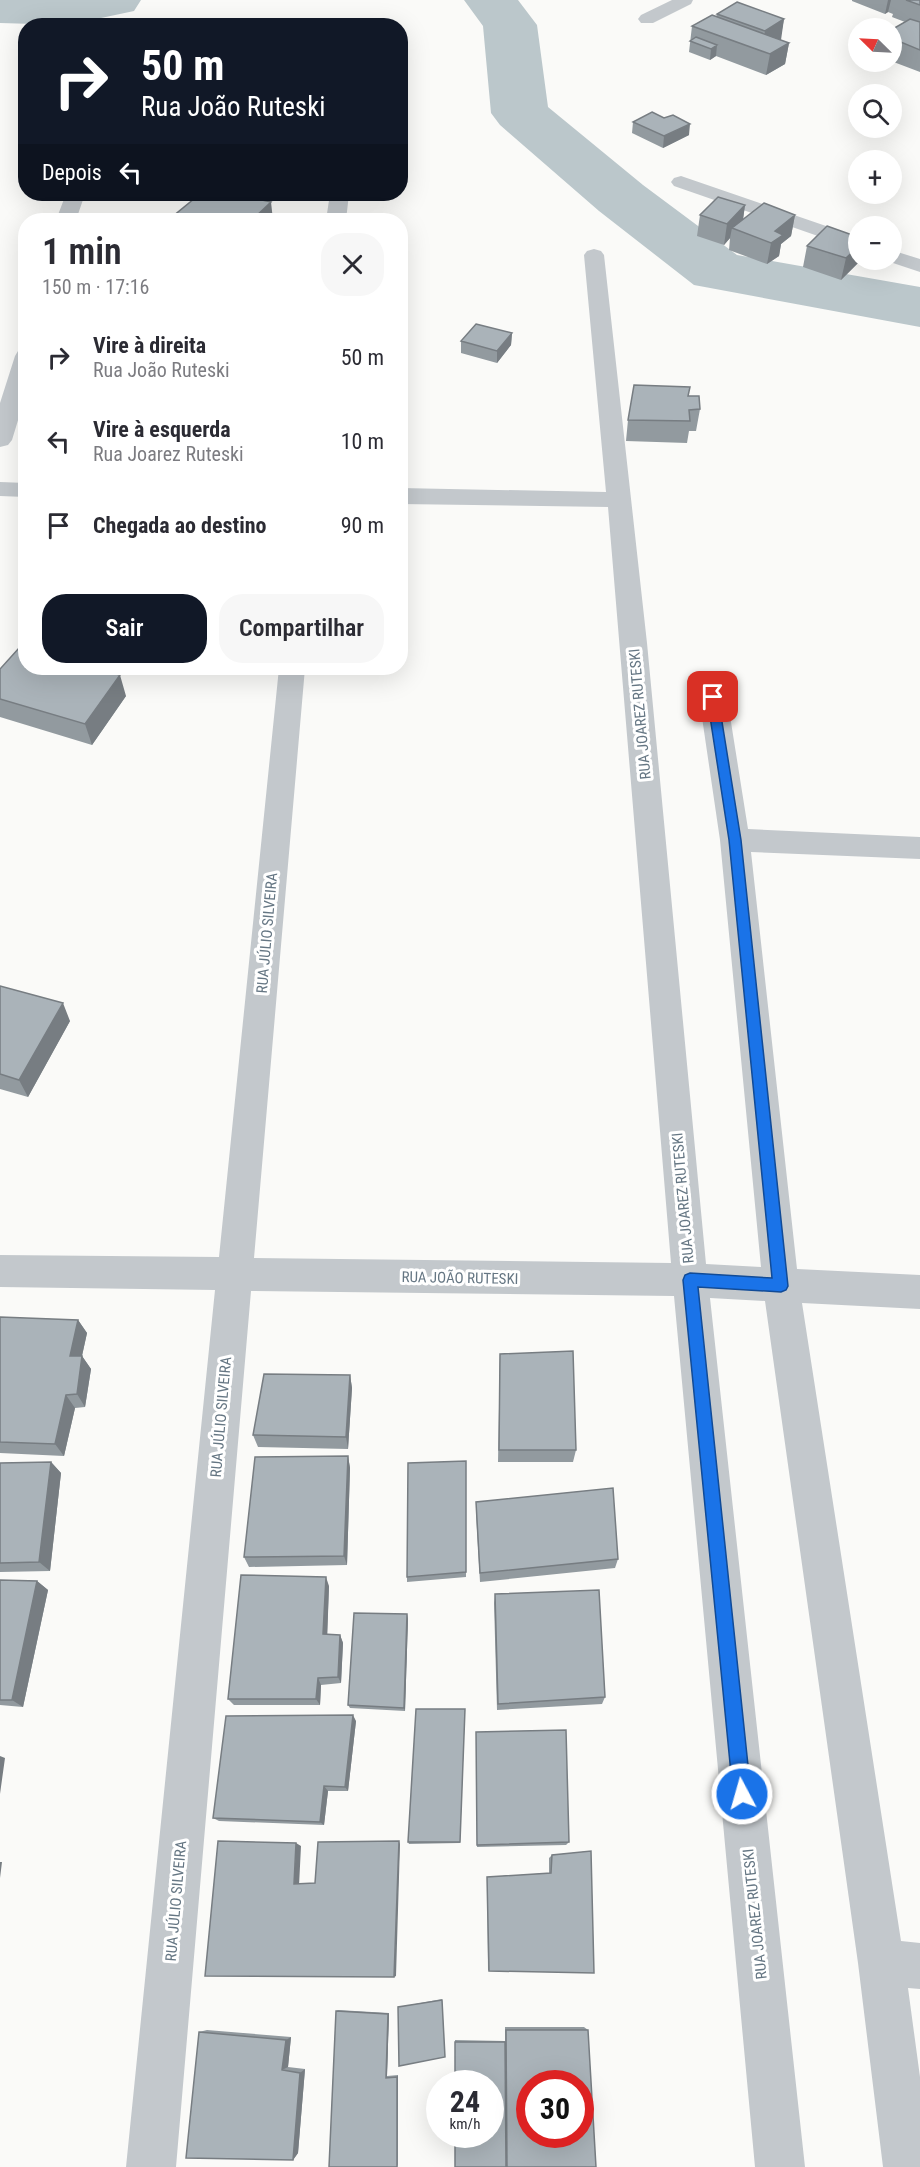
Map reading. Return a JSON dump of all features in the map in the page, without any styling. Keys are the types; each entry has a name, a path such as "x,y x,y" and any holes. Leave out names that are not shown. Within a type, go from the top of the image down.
{"street":[{"path":"647,20 686,0"},
{"path":"681,182 848,240"},
{"name":"RUA JOAREZ RUTESKI","path":"594,255 619,500 690,1280 780,2167"},
{"path":"902,259 920,266"},
{"path":"0,440 18,382"},
{"path":"0,489 18,490"},
{"path":"408,496 619,500"},
{"name":"RUA JÚLIO SILVEIRA","path":"151,2167 291,675"},
{"path":"713,697 735,840 781,1286 901,1964 908,2167"},
{"path":"735,840 920,848"},
{"name":"RUA JOÃO RUTESKI","path":"0,1271 234,1276 690,1280 920,1292"}],"building":[{"path":"906,0 920,0 920,5"},
{"path":"737,2 784,19 765,31 717,14"},
{"path":"712,15 789,43 770,54 692,26"},
{"path":"910,19 920,22 920,50 902,43 902,24"},
{"path":"696,37 717,45 711,49 690,41"},
{"path":"652,112 664,118 673,115 690,124 664,136 633,122"},
{"path":"718,197 745,205 727,224 700,215"},
{"path":"191,201 271,202 259,213 177,213"},
{"path":"764,203 795,215 775,231 783,235 771,243 732,228"},
{"path":"827,226 848,233 848,256 846,258 807,246"},
{"path":"476,324 512,333 497,351 461,341"},
{"path":"634,385 690,387 688,396 699,396 700,409 689,410 690,421 628,420"},
{"path":"18,649 18,675 120,675 85,724 0,699 0,669"},
{"path":"0,986 63,1003 19,1080 0,1074"},
{"path":"0,1317 78,1320 70,1356 82,1356 77,1394 66,1395 55,1444 0,1442"},
{"path":"573,1351 576,1450 499,1450 500,1354"},
{"path":"264,1374 350,1375 346,1437 253,1435"},
{"path":"348,1456 344,1556 244,1557 255,1457"},
{"path":"466,1461 466,1572 407,1577 408,1463"},
{"path":"51,1462 39,1562 0,1563 0,1463"},
{"path":"613,1488 618,1559 480,1573 476,1502"},
{"path":"241,1575 326,1577 323,1634 340,1635 338,1677 318,1678 316,1699 228,1699"},
{"path":"0,1580 37,1581 12,1700 0,1700"},
{"path":"599,1590 605,1697 498,1704 495,1594"},
{"path":"354,1613 407,1614 404,1708 348,1705"},
{"path":"416,1709 465,1709 460,1842 408,1842"},
{"path":"353,1715 345,1787 324,1786 320,1822 213,1818 226,1716"},
{"path":"566,1730 569,1842 477,1845 476,1732"},
{"path":"218,1841 296,1843 294,1884 315,1883 318,1842 399,1841 394,1977 205,1976"},
{"path":"591,1851 594,1973 489,1971 487,1877 551,1873 552,1855"},
{"path":"442,2000 445,2057 399,2066 398,2007"},
{"path":"336,2011 388,2014 386,2078 397,2077 397,2167 329,2167"},
{"path":"506,2030 588,2030 590,2070 516,2070 516,2148 594,2148 594,2133 596,2167 507,2167"},
{"path":"199,2032 286,2040 282,2070 300,2073 293,2160 186,2158"},
{"path":"455,2042 505,2042 506,2167 455,2167 455,2148 504,2148 504,2070 455,2070"}],"waterway":[{"path":"0,7 68,9 115,0"},
{"path":"490,0 510,25 520,113 621,198 717,271 920,307"}],"route":[{"path":"713,697 735,840 781,1286 690,1280 742,1794"}]}
